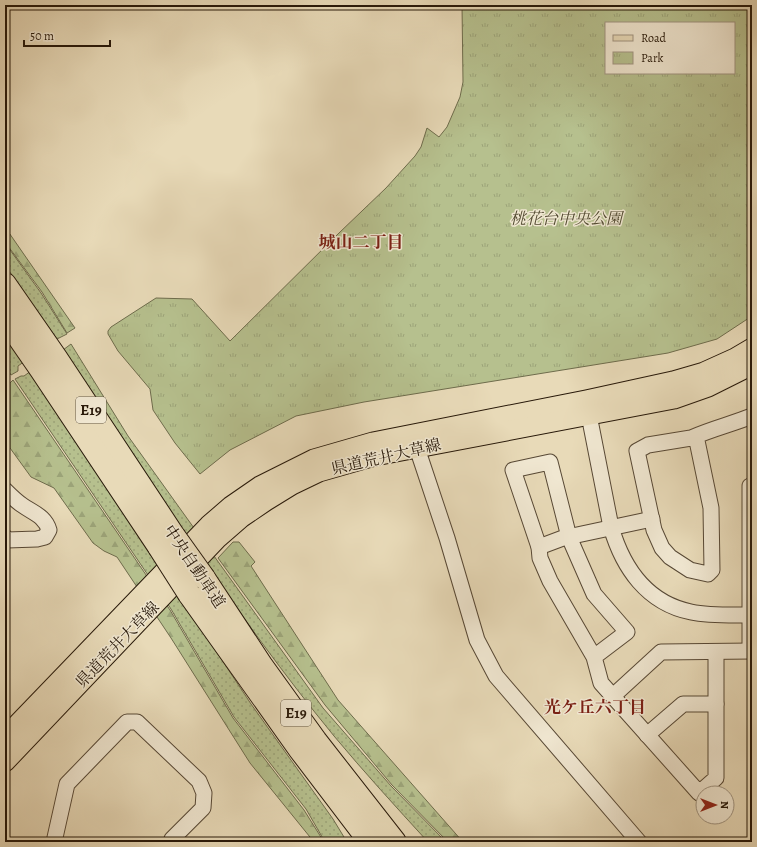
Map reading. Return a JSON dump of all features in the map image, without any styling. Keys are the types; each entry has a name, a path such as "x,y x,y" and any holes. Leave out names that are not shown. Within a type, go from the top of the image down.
{"highway":[{"name":"中央自動車道","path":"5,284 57,359 166,542 189,594 300,750 370,842"},
{"name":"中央自動車道","path":"5,318 166,542 204,578 262,666 312,735 395,842"}],"main road":[{"name":"県道荒井大草線","path":"5,762 218,538 241,518 292,485 319,472 375,456 417,448 587,408 704,372 735,358 752,348"},
{"name":"県道荒井大草線","path":"5,737 209,526 231,506 260,486 314,459 373,442 587,408 674,399 708,387 752,365"}],"street":[{"path":"587,408 611,527 617,546 633,575 648,591 660,600 673,606 691,612 705,614 751,615"},
{"path":"696,436 711,508 712,570 708,574 690,570 670,556 662,548 654,530 636,451 648,445 696,436 752,416"},
{"path":"417,448 447,538 477,640 496,676 639,842"},
{"path":"594,658 627,632 594,594 569,537 550,462 513,470 539,546 540,558 550,581 594,658 601,683 699,793 716,778 716,652"},
{"path":"613,696 661,652 751,651 750,486 752,485"},
{"path":"5,490 21,505 36,513 46,522 49,530 45,537 37,539 7,540 5,537"},
{"path":"539,546 569,537 652,519"},
{"path":"647,735 683,704 716,704"},
{"path":"54,842 67,784 127,722 136,722 199,781 204,793 203,808 172,839 171,842"}],"green space":[{"name":"桃花台中央公園","path":"462,5 752,5 752,316 717,339 668,353 364,402 296,416 230,450 200,474 175,443 153,410 150,389 118,351 108,334 108,331 111,327 156,298 192,299 230,341 386,188 415,156 421,147 427,128 439,137 447,127 460,97 463,82"},
{"path":"5,227 75,328 67,333 42,292 5,242"},
{"path":"5,243 41,293 67,334 57,339 5,265"},
{"path":"5,334 25,361 18,366 18,371 11,375 5,365"},
{"path":"71,344 128,436 323,708 391,786 446,842 428,842 345,749 297,690 227,595 63,350"},
{"path":"31,371 251,704 333,819 347,842 325,842 306,809 234,717 171,609 15,379 24,376"},
{"path":"13,380 170,610 233,718 304,810 324,842 314,842 250,763 171,638 117,557 104,551 93,543 54,488 31,477 10,448 10,383"},
{"path":"233,542 239,542 255,562 251,566 338,700 463,842 448,842 392,785 325,705 218,558"}],"district":[{"name":"城山二丁目","path":"361,242"},
{"name":"光ケ丘六丁目","path":"595,707"}]}
